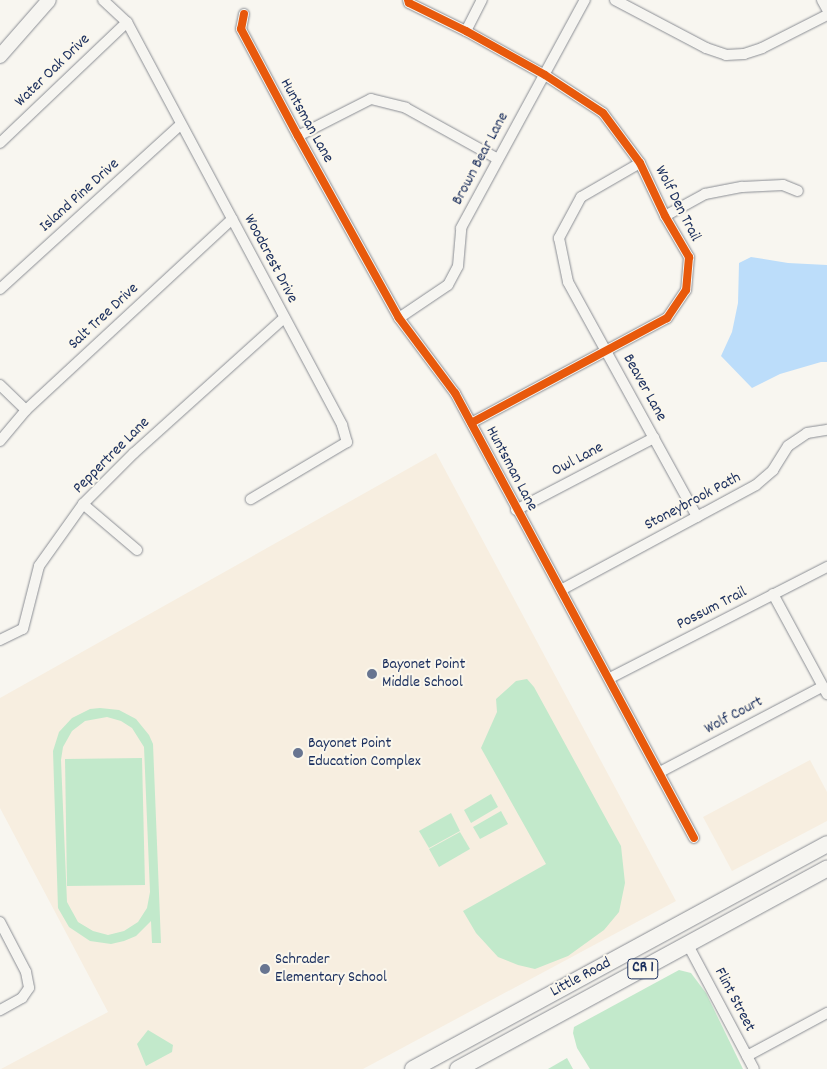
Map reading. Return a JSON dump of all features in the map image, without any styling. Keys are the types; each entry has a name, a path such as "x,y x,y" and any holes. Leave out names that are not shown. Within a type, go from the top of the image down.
{"main road":[{"name":"Little Road","path":"413,1069 435,1064 827,844"},
{"name":"Little Road","path":"458,1069 827,869"}],"street":[{"path":"0,56 49,0"},
{"name":"Woodcrest Drive","path":"103,0 127,22 180,125 342,426 347,442 251,499"},
{"name":"Wolf Den Trail","path":"408,0 409,3 466,31 545,74 603,113 640,163 665,216 689,257 686,290 667,318 471,423"},
{"path":"466,31 482,0"},
{"name":"Brown Bear Lane","path":"399,318 448,284 458,266 461,228 585,0"},
{"path":"615,0 706,48 726,54 744,54 762,48 827,15"},
{"path":"822,0 827,9"},
{"name":"Huntsman Lane","path":"244,14 241,29 298,136 399,318 455,393 516,510 610,678 694,838"},
{"name":"Water Oak Drive","path":"0,143 127,22"},
{"path":"298,136 371,99 406,108 498,159"},
{"name":"Island Pine Drive","path":"0,289 180,125"},
{"name":"Beaver Lane","path":"640,163 581,197 559,238 568,282 697,517"},
{"path":"665,216 705,194 742,187 783,185 798,191"},
{"name":"Salt Tree Drive","path":"0,441 26,410 232,219"},
{"name":"Peppertree Lane","path":"0,640 22,629 39,566 83,504 134,453 284,318"},
{"path":"0,385 26,410"},
{"name":"Stoneybrook Path","path":"561,590 756,485 773,470 788,446 807,433 827,430"},
{"name":"Owl Lane","path":"516,510 654,438"},
{"path":"83,504 137,550"},
{"name":"Possum Trail","path":"610,678 827,567"},
{"path":"773,594 825,691"},
{"name":"Wolf Court","path":"660,772 825,691"},
{"path":"0,922 26,972 29,988 22,998 0,1010"},
{"name":"Flint Street","path":"688,945 754,1069"},
{"path":"747,1056 827,1013"}],"shaded area":[{"name":"Bayonet Point Education Complex","path":"436,453 676,901 363,1069 1,1069 108,1012 0,808 0,698"},
{"path":"810,760 827,792 827,821 732,871 703,817"}],"green space":[{"path":"527,679 534,687 621,846 625,883 619,912 604,930 568,956 535,969 498,957 476,933 463,911 546,864 481,748 497,712 496,699 516,681"},
{"path":"90,709 119,710 136,719 149,735 153,744 161,943 152,943 151,921 136,936 124,941 111,944 90,941 69,927 58,908 53,751 59,732 72,718","holes":["107,717 121,721 132,728 144,747 150,892 147,908 138,922 124,931 108,935 93,931 78,922 67,902 61,760 63,747 72,731 85,721"]},
{"path":"142,758 145,885 67,886 65,759"},
{"path":"491,794 498,807 471,823 464,810"},
{"path":"501,811 508,824 480,839 473,827"},
{"path":"451,813 460,831 429,848 419,831"},
{"path":"460,832 470,849 439,867 429,849"},
{"path":"679,970 691,973 706,993 743,1069 590,1069 577,1048 573,1033 574,1027"},
{"path":"148,1030 173,1045 172,1052 146,1066 137,1044"},
{"path":"567,1058 573,1069 548,1069"}],"water":[{"path":"751,257 788,263 827,265 827,362 780,374 752,388 721,356 732,332 738,303 739,263"}],"cycle path":[{"path":"408,0 409,3 466,31 545,75 603,113 640,163 665,216 689,257 686,290 667,318 471,423"},
{"path":"244,14 241,29 298,136 399,318 455,393 694,838"}],"place":[{"name":"Bayonet Point Middle School","path":"372,674"},
{"name":"Bayonet Point Education Complex","path":"298,753"},
{"name":"Schrader Elementary School","path":"265,969"}]}
